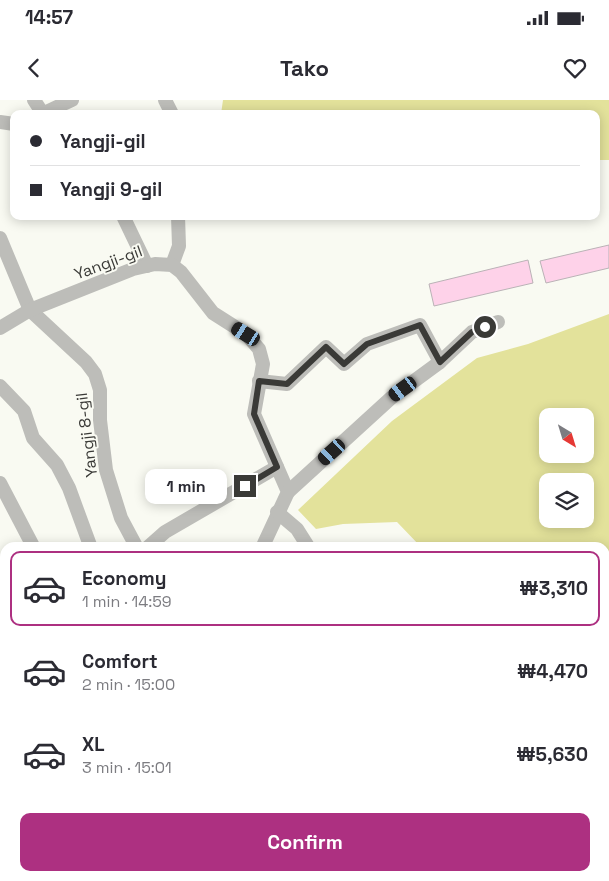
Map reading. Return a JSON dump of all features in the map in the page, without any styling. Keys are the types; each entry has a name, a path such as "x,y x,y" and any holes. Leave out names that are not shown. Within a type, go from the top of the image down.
{"street":[{"path":"51,110 72,100"},
{"path":"125,220 147,266"},
{"path":"178,220 179,246 172,265 181,272 213,314 246,334 259,349 263,364 254,414 288,492"},
{"path":"0,238 30,310"},
{"name":"Yangji-gil","path":"0,327 30,310 133,269 155,264 172,265"},
{"name":"Yangji 8-gil","path":"30,310 86,362 95,374 100,390 100,420 106,470 121,518 134,542"},
{"path":"264,542 288,492 391,398 440,362 472,332 498,322"},
{"path":"259,381 287,384 326,347 344,364 367,344 420,325 440,362"},
{"path":"0,386 24,411 33,438 58,466 69,488 89,542"},
{"path":"154,542 165,532 277,467"},
{"path":"0,483 31,542"},
{"path":"277,512 297,529 305,542"}],"shaded area":[{"path":"223,100 609,100 609,160 600,160 600,110 222,110"},
{"path":"609,314 609,542 416,542 397,522 343,524 316,529 298,510 392,421 477,358 528,344"}],"building":[{"path":"609,245 609,268 546,283 540,261"},
{"path":"528,260 533,283 434,306 429,284"}],"route":[{"path":"245,486 277,467 254,414 259,381 287,384 326,347 344,364 367,344 420,325 440,362 472,332 485,327"}]}
